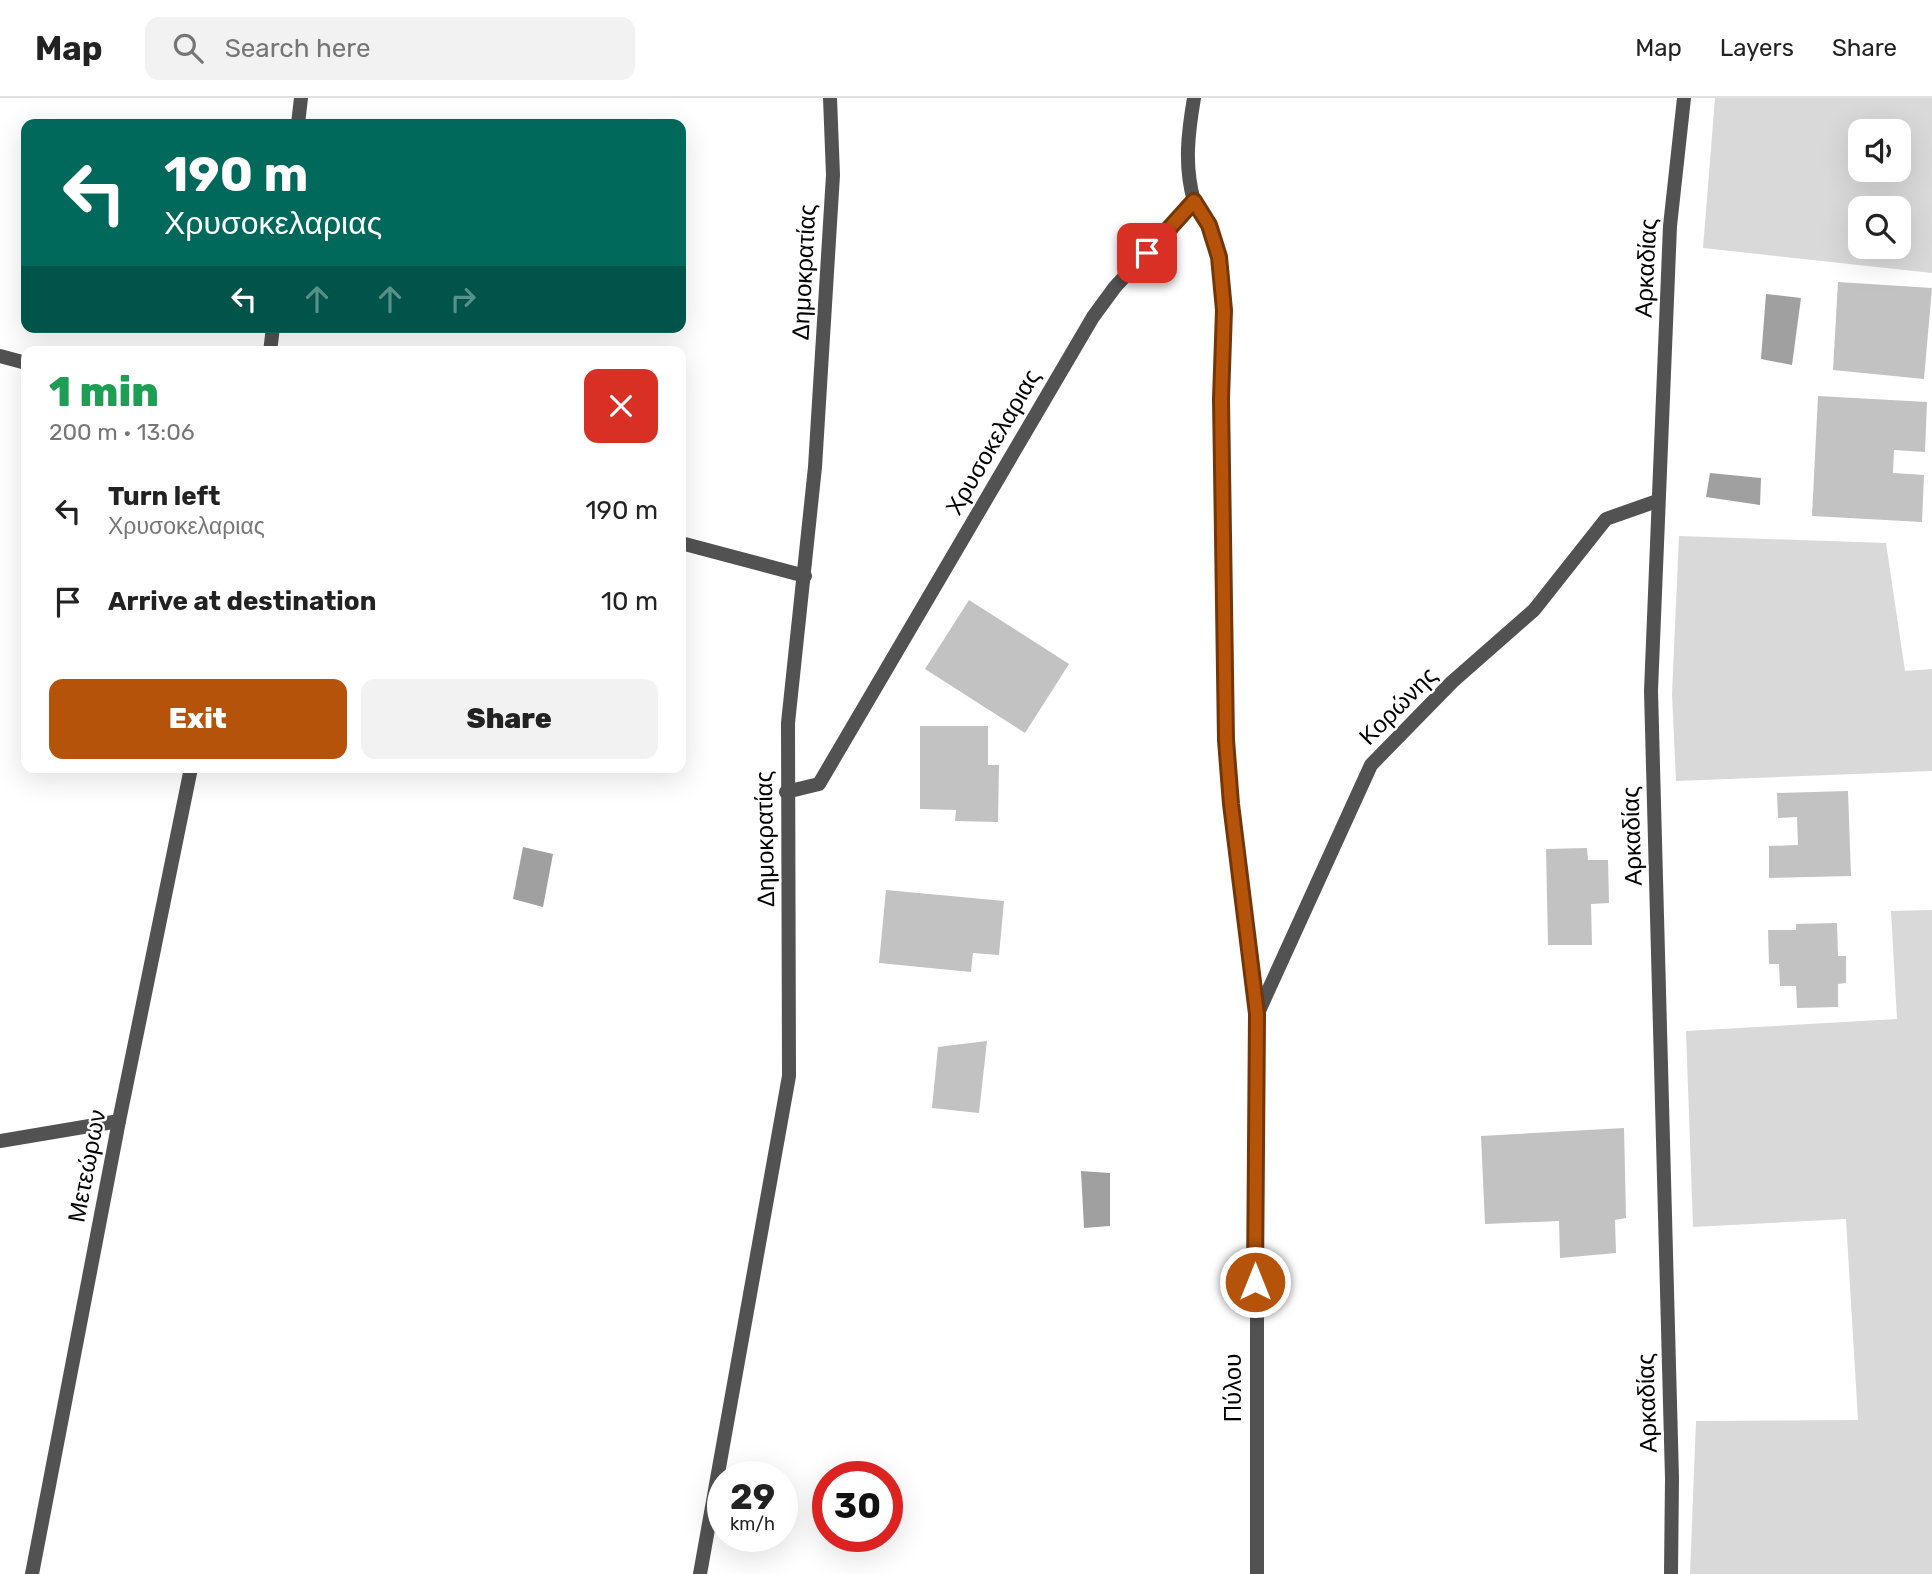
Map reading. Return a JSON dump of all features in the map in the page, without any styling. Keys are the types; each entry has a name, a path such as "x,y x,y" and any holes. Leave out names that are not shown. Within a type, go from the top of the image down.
{"street":[{"path":"299,119 301,98"},
{"name":"Δημοκρατίας","path":"700,1574 789,1076 791,1045 786,792 790,693 815,467 832,176 830,98"},
{"path":"1194,98 1187,158 1189,184 1194,201"},
{"name":"Αρκαδίας","path":"1671,1574 1672,1478 1651,691 1670,226 1684,98"},
{"name":"Χρυσοκελαριας","path":"786,792 818,784 1093,317 1115,287 1194,201"},
{"name":"Πύλου","path":"1194,201 1209,225 1219,257 1224,300 1221,399 1226,740 1231,804 1257,1014 1257,1574"},
{"path":"0,356 21,362"},
{"name":"Κορώνης","path":"1257,1014 1371,765 1452,682 1534,610 1606,519 1657,501"},
{"path":"686,544 805,576"},
{"name":"Μετεώρων","path":"32,1574 119,1121 190,773"},
{"path":"0,1141 119,1121"}],"shaded area":[{"path":"1715,98 1932,98 1932,273 1703,248"},
{"path":"1766,294 1801,298 1792,365 1761,359"},
{"path":"1710,473 1761,478 1760,505 1706,497"},
{"path":"1679,536 1886,543 1905,671 1932,669 1932,771 1676,781 1672,694"},
{"path":"523,847 553,854 543,907 513,899"},
{"path":"1932,910 1932,1574 1690,1574 1696,1421 1858,1420 1846,1219 1693,1227 1686,1031 1897,1019 1891,911"},
{"path":"1081,1171 1110,1173 1110,1226 1084,1228"}],"building":[{"path":"1838,282 1932,288 1924,379 1833,370"},
{"path":"1818,396 1927,402 1925,452 1894,450 1893,473 1924,475 1922,522 1812,516"},
{"path":"969,600 1069,664 1025,733 925,669"},
{"path":"920,726 988,726 988,765 999,765 998,822 955,821 956,810 920,809"},
{"path":"1848,791 1851,876 1769,878 1769,846 1798,845 1797,817 1778,818 1777,793"},
{"path":"1587,848 1588,860 1608,860 1609,903 1591,904 1592,945 1548,945 1546,849"},
{"path":"886,890 1004,901 999,955 973,953 971,972 879,963"},
{"path":"1837,923 1838,956 1846,956 1846,983 1838,984 1838,1007 1797,1008 1796,986 1780,986 1779,964 1769,964 1768,930 1796,930 1796,924"},
{"path":"987,1041 979,1113 932,1108 938,1047"},
{"path":"1624,1128 1626,1218 1615,1220 1616,1253 1560,1258 1559,1221 1485,1224 1481,1136"}],"route":[{"path":"1147,253 1194,201 1209,225 1219,257 1222,280 1226,740 1231,804 1257,1014 1255,1282"}]}
